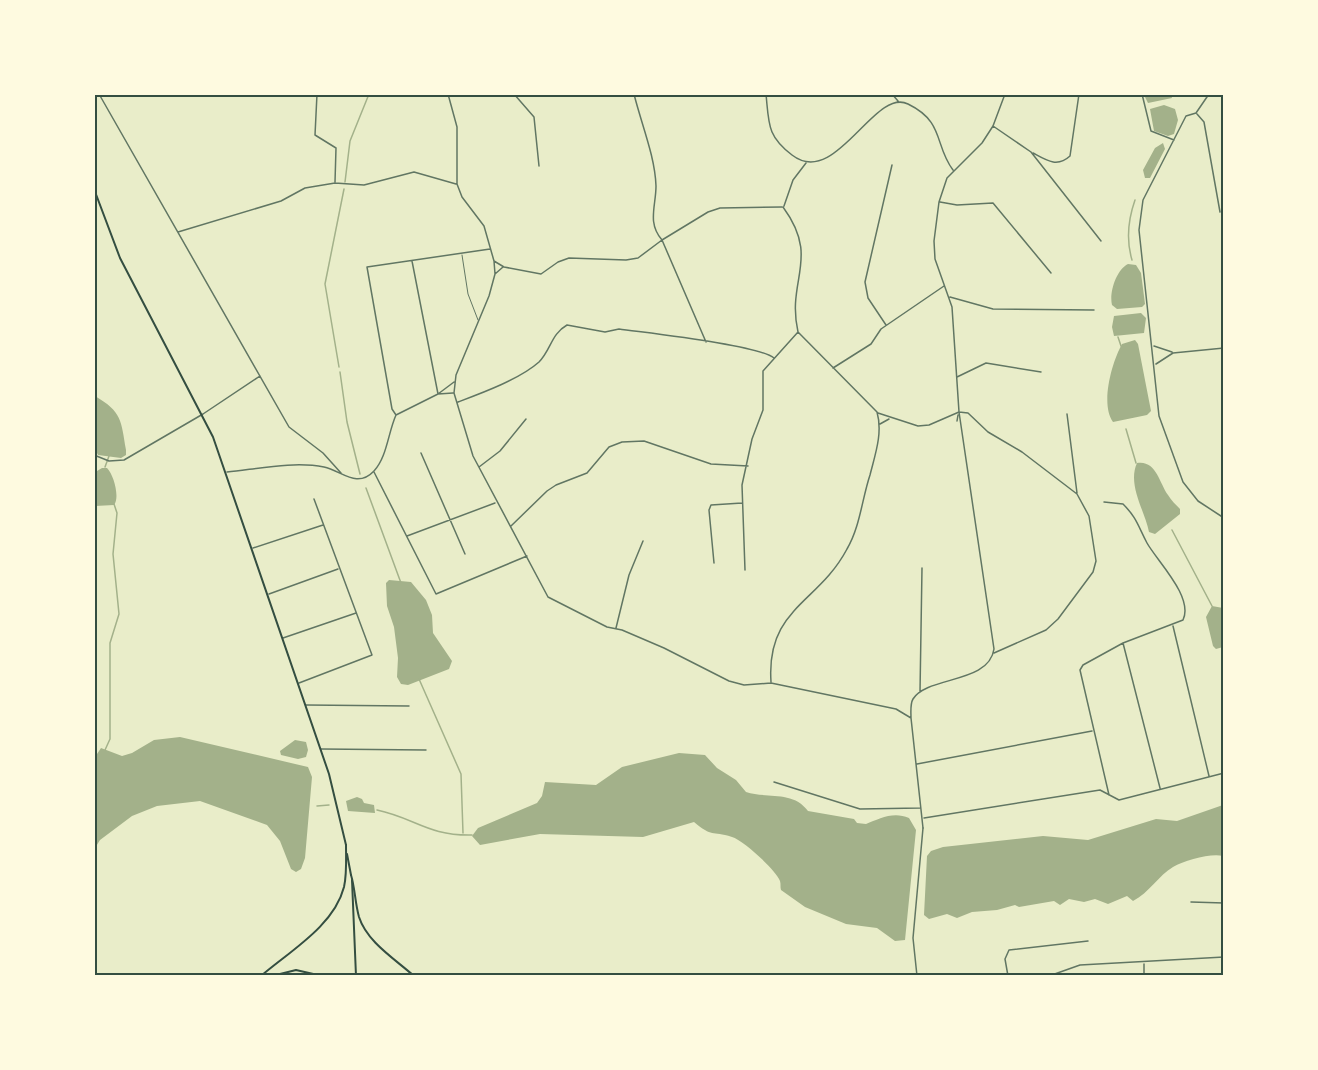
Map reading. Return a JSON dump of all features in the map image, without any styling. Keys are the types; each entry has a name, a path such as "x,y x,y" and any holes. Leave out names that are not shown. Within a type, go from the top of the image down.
{"main road":[{"path":"94,189 120,258 203,414 226,472 321,749 346,845 360,919 375,941 414,975"},
{"path":"261,975 320,927 336,907 344,885 346,845"},
{"path":"351,874 356,975"},
{"path":"272,975 296,970 322,975"}],"street":[{"path":"99,94 292,430 320,449 341,473"},
{"path":"317,94 315,135 336,148 334,183"},
{"path":"448,94 457,127 457,184 462,197 484,226 494,261 495,274 454,382 454,393 465,437 478,468 550,598 607,627 615,628 664,648 729,681 744,685 771,683 891,707 907,713 910,718"},
{"path":"514,94 534,117 539,166"},
{"path":"634,94 656,185 652,222 654,231 662,240 706,342"},
{"path":"766,94 772,136 794,157 806,162 830,158 856,130 889,106 899,102 907,103 932,122 939,132 953,170"},
{"path":"892,94 899,102"},
{"path":"993,654 959,412 949,297 934,252 939,202 945,182 953,170 979,147 993,126 1005,94"},
{"path":"993,126 1031,152 1056,163 1064,161 1070,156 1079,94"},
{"path":"1142,94 1151,131 1175,141"},
{"path":"1209,94 1196,113 1186,117 1143,200 1139,237 1153,346 1159,416 1179,474 1198,501 1224,518"},
{"path":"1196,113 1204,122 1220,212"},
{"path":"1031,152 1101,241"},
{"path":"783,207 793,180 806,162"},
{"path":"886,325 868,298 865,282 892,165"},
{"path":"178,233 281,201 305,188 334,183 363,185 414,172 457,184"},
{"path":"939,202 957,205 993,203 1051,273"},
{"path":"494,261 504,267 541,274 558,262 570,258 632,260 695,219 720,208 783,207"},
{"path":"783,207 795,222 802,248 795,299 798,332 877,412 890,419 918,426 929,425 959,412 968,413 988,432 1022,452 1077,494"},
{"path":"396,415 392,409 367,270 371,265 491,249"},
{"path":"412,260 438,394"},
{"path":"495,274 504,267"},
{"path":"833,368 871,344 879,330 945,286"},
{"path":"949,297 993,309 1094,310"},
{"path":"457,402 486,391 537,363 554,335 567,325 579,325 605,332 619,329 706,342 768,353 774,358"},
{"path":"745,570 742,485 748,466 752,439 763,410 763,371 798,332"},
{"path":"1153,346 1173,353 1224,348"},
{"path":"1155,365 1173,353"},
{"path":"956,378 986,363 1041,372"},
{"path":"94,455 109,461 124,460 203,414 261,376"},
{"path":"226,472 307,466 327,468 357,479 374,471 381,460 396,415 438,394 454,382"},
{"path":"438,394 454,393"},
{"path":"771,683 772,652 782,624 793,610 817,589 848,548 878,449 877,412"},
{"path":"957,421 959,412"},
{"path":"917,975 913,938 923,818 910,718 912,701 920,693 971,673 989,660 993,654 1046,630 1058,619 1093,572 1096,561 1089,516 1077,494 1067,414"},
{"path":"478,468 500,451 526,419"},
{"path":"879,425 890,419"},
{"path":"510,526 547,491 587,473 609,447 621,442 644,441 711,464 748,466"},
{"path":"422,453 465,554"},
{"path":"374,471 436,594 527,556"},
{"path":"299,683 371,657 314,499"},
{"path":"407,536 496,502"},
{"path":"1104,502 1123,504 1135,516 1148,545 1171,575 1185,613 1184,620 1173,626 1123,643 1083,665 1080,670 1109,795"},
{"path":"714,563 709,510 711,505 742,503"},
{"path":"253,548 324,524"},
{"path":"615,628 628,575 643,541"},
{"path":"269,594 339,568"},
{"path":"920,693 922,568"},
{"path":"284,638 356,613"},
{"path":"1173,626 1209,777"},
{"path":"1123,643 1161,789"},
{"path":"306,705 409,706"},
{"path":"916,764 1093,731"},
{"path":"321,749 426,750"},
{"path":"923,818 1100,790 1119,800 1224,773"},
{"path":"774,782 860,809 921,808"},
{"path":"1191,902 1224,903"},
{"path":"1008,975 1005,958 1010,950 1088,941"},
{"path":"1049,975 1080,965 1224,957"},
{"path":"1144,963 1144,975"}],"lane":[{"path":"462,253 470,301 479,320"}],"shaded area":[{"path":"1144,95 1171,95 1172,98 1148,103"},
{"path":"1164,105 1175,109 1178,120 1174,134 1168,136 1154,131 1150,109"},
{"path":"1163,143 1165,149 1150,178 1145,178 1143,170 1155,148"},
{"path":"1128,264 1136,265 1141,273 1145,304 1142,307 1117,309 1112,305 1111,300 1113,288 1120,271"},
{"path":"1141,313 1146,318 1144,333 1114,336 1112,327 1114,316"},
{"path":"1135,340 1138,344 1151,411 1147,415 1113,422 1109,414 1107,394 1111,372 1122,344"},
{"path":"95,396 111,407 119,418 126,450 126,455 121,458 98,455 95,449"},
{"path":"1137,463 1153,468 1169,497 1180,509 1180,514 1155,534 1149,532 1135,489 1134,471"},
{"path":"102,468 110,471 114,481 116,502 114,505 95,506 97,471"},
{"path":"389,580 411,582 426,600 432,615 433,633 452,661 449,669 408,685 401,684 397,677 398,658 394,627 387,606 386,583"},
{"path":"1212,606 1223,608 1223,647 1216,649 1213,646 1206,617"},
{"path":"180,737 308,767 312,777 305,858 301,869 296,872 291,869 280,841 267,825 200,801 157,806 132,816 100,840 95,848 95,757 101,748 122,756 154,740"},
{"path":"295,740 306,742 308,750 306,757 298,759 281,755 280,751"},
{"path":"679,753 705,755 717,768 736,780 746,792 795,800 808,811 854,819 857,823 866,824 897,815 909,818 916,830 905,940 895,941 877,928 846,924 805,907 781,890 777,876 759,856 744,844 732,837 709,832 694,822 643,837 540,834 480,845 472,836 478,828 537,803 542,796 545,782 596,785 622,767"},
{"path":"357,797 364,803 374,805 375,813 348,811 346,801"},
{"path":"1223,805 1223,856 1205,856 1178,864 1133,901 1127,896 1108,904 1095,899 1084,902 1069,899 1060,905 1054,901 1019,907 1015,905 997,910 972,912 957,918 947,914 929,919 924,915 927,856 931,851 943,847 1043,836 1088,840 1156,819 1177,821"}],"waterway":[{"path":"345,182 350,141 369,94"},
{"path":"339,367 325,284 344,189"},
{"path":"1132,260 1129,230 1135,200"},
{"path":"1118,337 1121,346"},
{"path":"340,372 347,422 360,474"},
{"path":"1126,429 1136,463"},
{"path":"105,467 109,456"},
{"path":"366,488 401,583"},
{"path":"105,750 110,739 110,643 119,614 113,554 117,513 114,504"},
{"path":"1172,530 1212,606"},
{"path":"419,679 461,774 463,833"},
{"path":"317,806 329,805"},
{"path":"377,810 444,833 472,835"}]}
